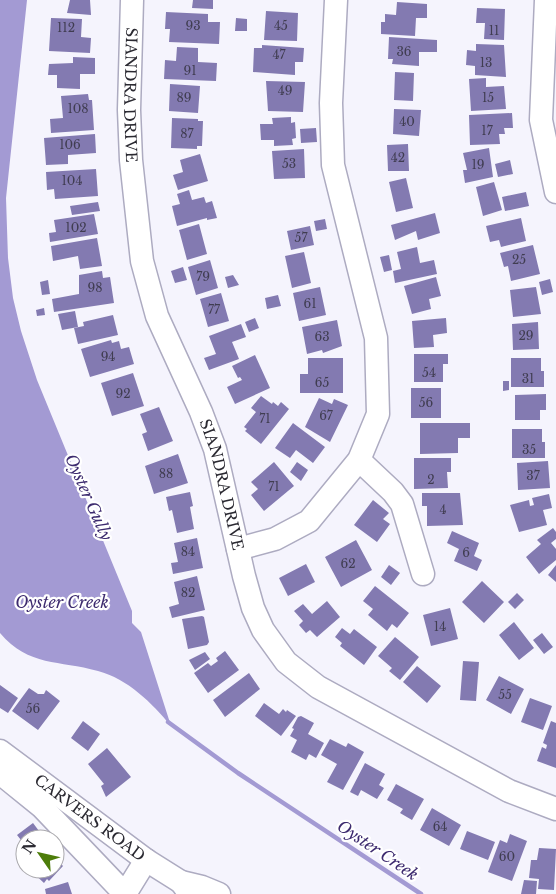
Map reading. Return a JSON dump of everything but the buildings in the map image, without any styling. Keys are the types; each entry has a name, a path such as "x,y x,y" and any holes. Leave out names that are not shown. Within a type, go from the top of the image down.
{"street":[{"name":"SIANDRA DRIVE","path":"132,0 129,110 130,151 142,261 158,316 201,412 215,449 253,608 263,630 275,649 301,674 318,687 509,792 556,809"},
{"path":"238,549 275,539 309,521 360,460 378,414 376,338 333,165 331,103 336,0"},
{"path":"546,0 541,120 556,192"},
{"path":"360,460 393,492 402,504 423,574"},
{"name":"CARVERS ROAD","path":"0,751 185,888 202,887 219,894"},
{"path":"0,773 42,807 125,894 146,860"}],"water":[{"name":"Oyster Creek","path":"0,0 27,0 6,198 8,258 13,298 21,331 37,380 132,611 132,623 141,632 171,726 139,693 119,680 98,671 33,657 11,644 0,633"}],"waterway":[{"name":"Oyster Creek","path":"168,722 238,773 421,894"}],"water label":[{"name":"Oyster Gully","path":"89,497"}]}
